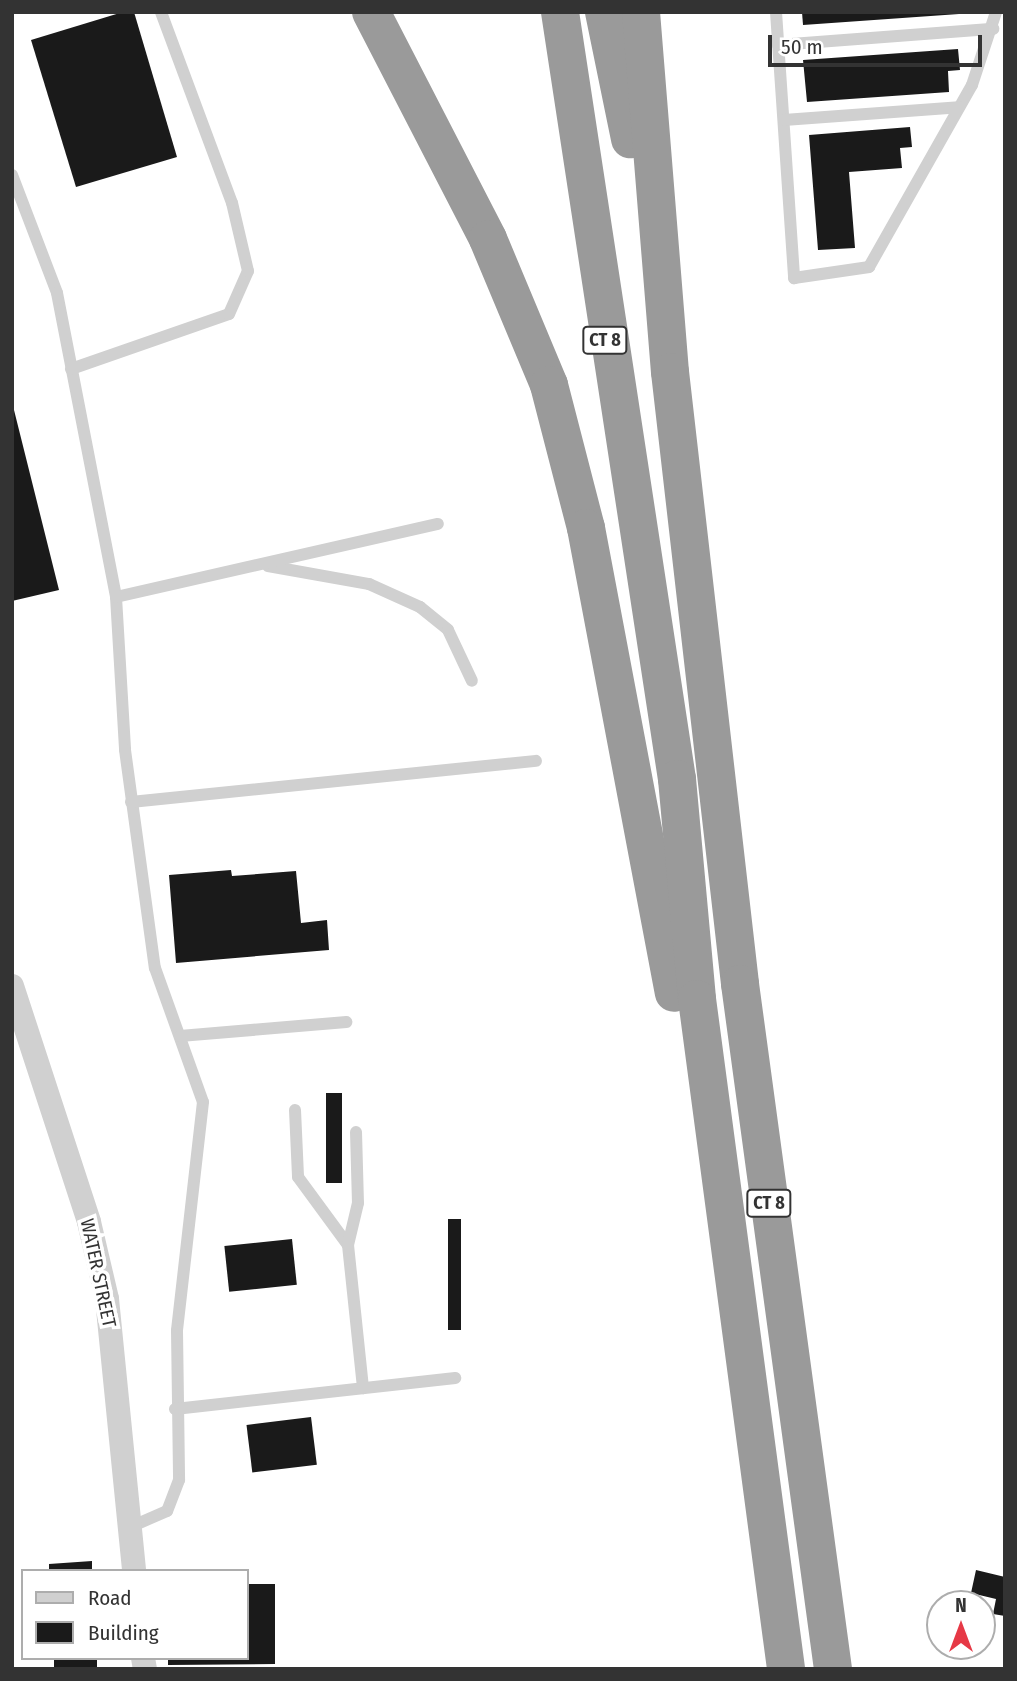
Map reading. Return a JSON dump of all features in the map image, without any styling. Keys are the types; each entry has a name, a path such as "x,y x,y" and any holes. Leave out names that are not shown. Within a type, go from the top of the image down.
{"highway":[{"path":"371,12 488,239 549,385 586,528 743,1352"},
{"name":"CT 8","path":"559,12 677,779 743,1352 786,1669"},
{"name":"CT 8","path":"604,12 670,372 712,736 783,1301 833,1669"},
{"path":"641,12 670,372"},
{"path":"783,1301 851,1669"}],"street":[{"name":"WATER STREET","path":"12,986 89,1222 107,1299 134,1569"}],"lane":[{"path":"71,369 229,314 248,271 232,203 161,12"},
{"path":"776,12 794,278 869,267 960,107 993,29 996,12"},
{"path":"778,45 993,29"},
{"path":"784,120 960,107"},
{"path":"12,175 57,293 116,597 131,802 155,968 202,1102 177,1331 175,1409 179,1480 167,1511 130,1527"},
{"path":"116,597 438,524"},
{"path":"261,564 369,584 419,607 448,630 472,681"},
{"path":"131,802 536,761"},
{"path":"180,1036 346,1022"},
{"path":"295,1110 298,1177 348,1245"},
{"path":"356,1132 358,1203 348,1245 363,1388"},
{"path":"175,1409 455,1378"}],"building":[{"path":"123,12 134,12 177,157 76,187 31,40"},
{"path":"802,12 959,12 959,14 803,25"},
{"path":"958,49 960,70 948,71 949,92 807,102 803,60"},
{"path":"910,127 912,147 900,148 902,168 849,172 855,248 818,250 809,135"},
{"path":"12,402 59,590 12,601"},
{"path":"231,870 232,876 296,871 301,923 327,920 329,950 176,963 169,875"},
{"path":"326,1093 342,1093 342,1183 326,1183"},
{"path":"448,1219 461,1219 461,1330 448,1330"},
{"path":"292,1239 297,1285 229,1292 224,1246"},
{"path":"311,1417 317,1465 252,1473 246,1425"},
{"path":"92,1561 92,1569 49,1569 49,1564"},
{"path":"976,1570 1005,1577 1005,1616 996,1614 996,1590 972,1590"},
{"path":"248,1584 275,1584 275,1664 168,1665 168,1660 248,1660"},
{"path":"54,1660 97,1660 97,1669 54,1669"}]}
